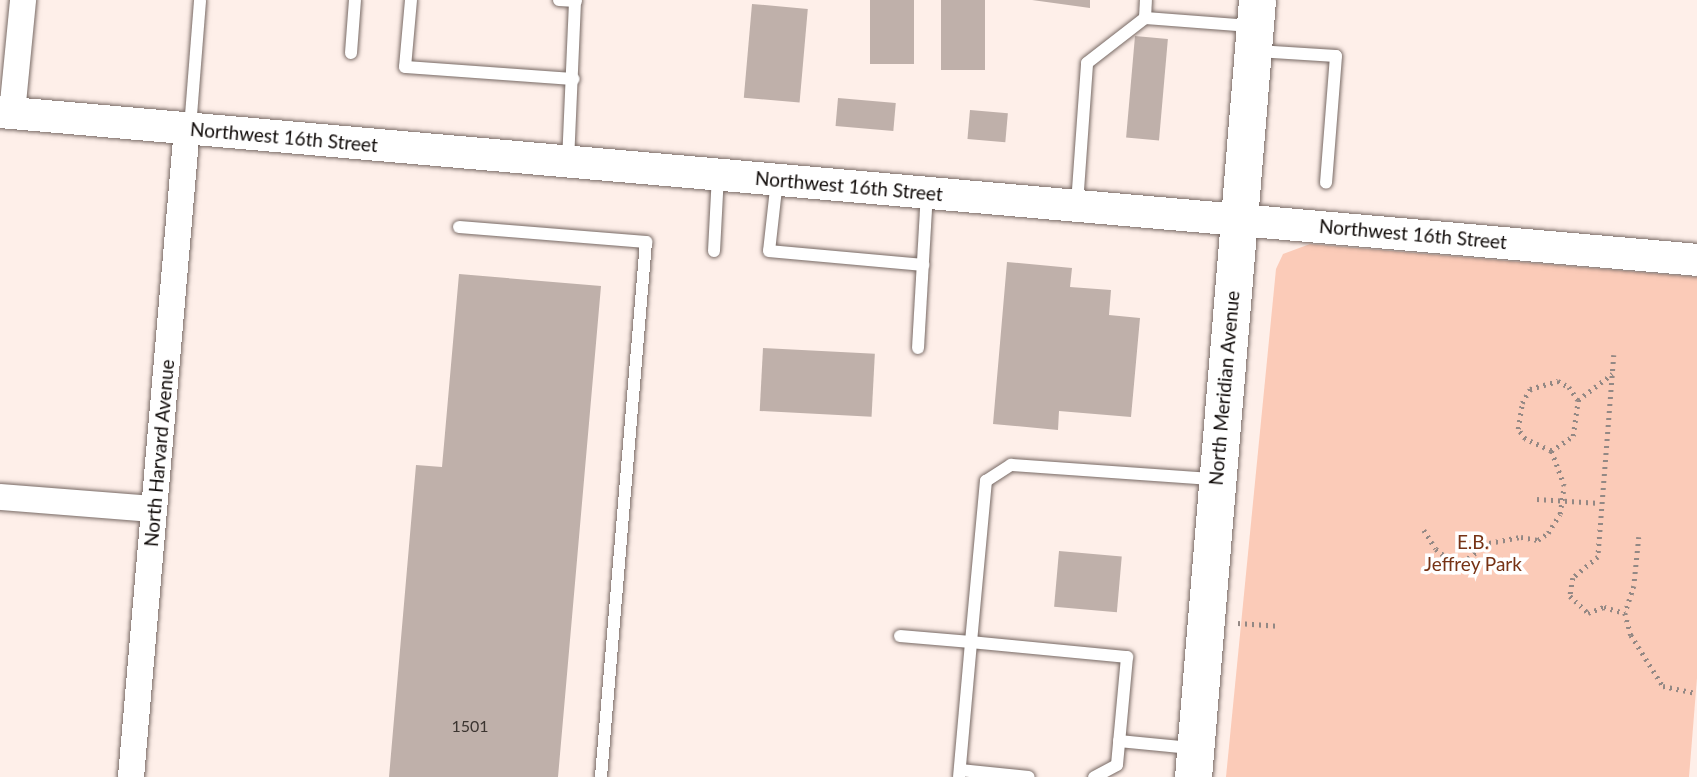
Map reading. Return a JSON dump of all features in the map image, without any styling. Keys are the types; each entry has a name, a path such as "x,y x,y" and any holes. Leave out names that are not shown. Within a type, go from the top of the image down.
{"main road":[{"name":"North Meridian Avenue","path":"1194,762 1255,26"}],"street":[{"path":"6,113 23,0"},
{"name":"Northwest 16th Street","path":"6,113 1239,218 1697,260"},
{"name":"North Harvard Avenue","path":"131,777 188,128"},
{"path":"0,497 153,509"}],"lane":[{"path":"188,128 200,0"},
{"path":"351,53 355,0"},
{"path":"411,0 405,67 574,79"},
{"path":"559,0 576,1 568,162"},
{"path":"1144,18 1146,0"},
{"path":"1077,205 1087,63 1144,18 1255,26 1336,56 1326,183"},
{"path":"714,251 718,175"},
{"path":"777,179 769,251 923,265"},
{"path":"918,348 927,192"},
{"path":"459,227 646,242 601,777"},
{"path":"1029,777 960,773 986,481 1011,465 1217,479"},
{"path":"900,636 1127,657 1117,765 1094,777"},
{"path":"1119,741 1194,762"}],"path":[{"path":"1614,355 1600,503 1598,557 1573,578 1570,596 1588,613 1604,607 1625,613"},
{"path":"1578,401 1612,374"},
{"path":"1424,530 1436,549 1462,570 1468,558 1489,543 1521,537 1538,540 1555,524 1563,500 1562,476 1551,451 1525,439 1518,429 1522,403 1531,389 1558,381 1569,387 1578,401 1573,436 1551,451"},
{"path":"1537,499 1600,503"},
{"path":"1639,537 1634,586 1625,613 1631,635 1663,686 1697,693"},
{"path":"1205,619 1278,626"}],"green space":[{"name":"E.B. Jeffrey Park","path":"1310,244 1697,277 1697,678 1689,777 1226,777 1276,269 1283,254"}],"building":[{"path":"870,0 914,0 914,64 870,64"},
{"path":"941,0 985,0 985,70 941,70"},
{"path":"1032,0 1090,0 1090,8"},
{"path":"752,4 808,9 800,103 744,98"},
{"path":"1135,36 1168,39 1159,140 1126,138"},
{"path":"838,98 896,103 893,131 836,126"},
{"path":"970,110 1008,113 1005,142 967,139"},
{"path":"1007,262 1072,268 1070,287 1111,290 1109,315 1140,318 1131,417 1059,411 1058,430 993,424"},
{"path":"459,274 601,286 558,777 389,777 416,465 442,467"},
{"path":"763,348 875,354 872,417 760,411"},
{"path":"1059,551 1122,556 1117,612 1054,607"}]}
